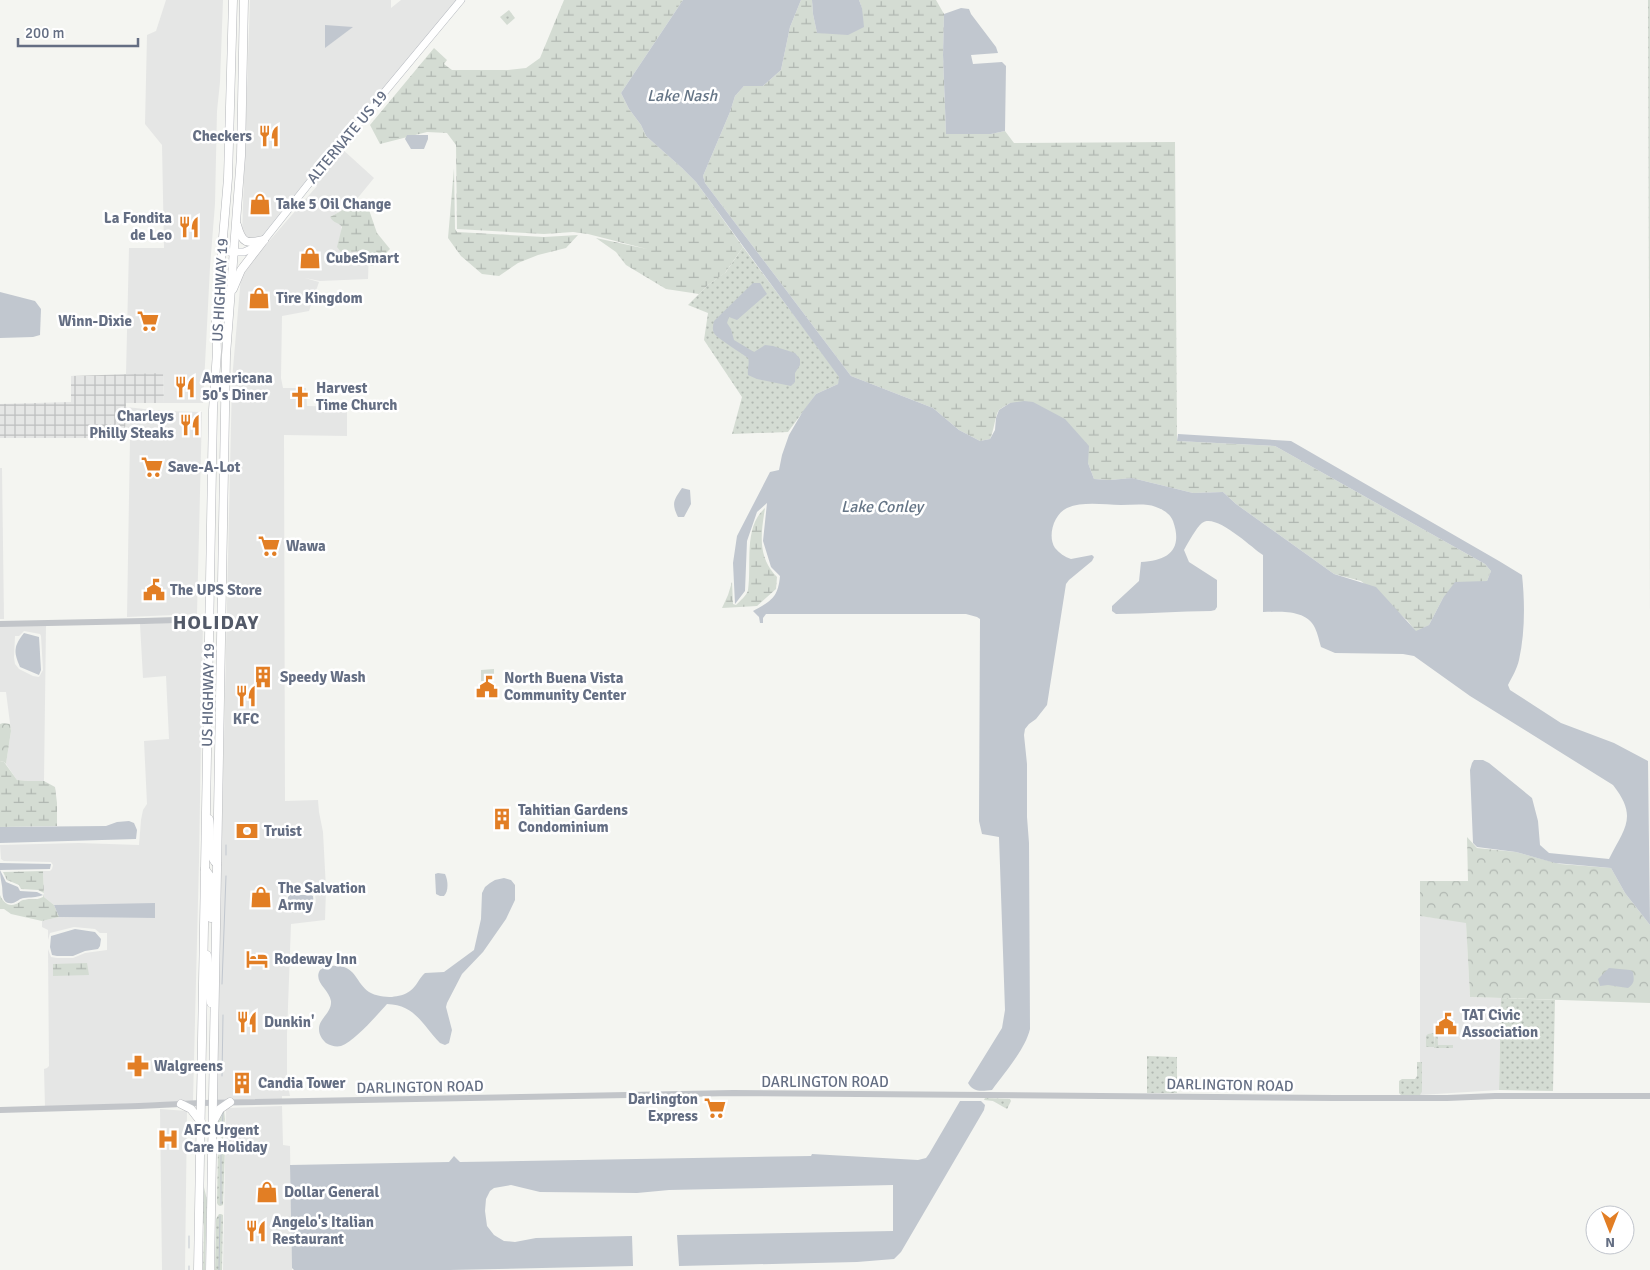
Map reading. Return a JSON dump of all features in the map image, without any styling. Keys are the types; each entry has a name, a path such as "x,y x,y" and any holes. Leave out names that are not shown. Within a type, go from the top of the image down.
{"highway":[{"name":"US HIGHWAY 19","path":"198,1270 214,410 217,352 216,321 228,178 233,0"},
{"name":"US HIGHWAY 19","path":"210,1270 225,410 229,298 240,171 244,0"},
{"path":"232,44 236,55 236,80 239,85 242,85"},
{"path":"231,100 238,107 237,149 240,171"},
{"path":"236,222 239,233 244,240 252,242 264,240"},
{"path":"229,298 241,270 264,240"},
{"path":"217,352 219,399 225,410"},
{"path":"206,805 211,828 211,856 217,864"},
{"path":"205,868 211,881 211,929 216,936"},
{"path":"204,938 210,967 209,994 211,1004 214,1007"},
{"path":"212,1124 217,1112 230,1102"},
{"path":"181,1104 191,1108 201,1122"}],"main road":[{"name":"ALTERNATE US 19","path":"222,252 247,251 264,240 461,0"}],"street":[{"path":"0,624 210,619 221,617"},
{"name":"DARLINGTON ROAD","path":"0,1110 230,1102 704,1094 1325,1098 1650,1096"}],"shaded area":[{"path":"166,0 223,0 217,111 215,204 203,403 164,403 163,374 126,374 129,248 164,248 162,145 145,124 147,35 156,31"},
{"path":"250,0 391,0 391,8 401,0 458,0 263,238 252,240 242,235"},
{"path":"341,148 374,178 352,205 330,217 341,224 342,232 338,244 343,252 369,251 368,279 320,281 305,278 319,282 309,311 282,316 281,378 283,388 306,388 307,406 347,407 347,436 284,435 285,801 318,800 323,832 326,889 325,920 291,924 287,1034 287,1082 290,1096 282,1096 282,1099 216,1100 232,380 241,276","holes":["314,183 317,186 264,247","290,893 310,893 315,895 316,901 314,905 308,908 288,907 285,902 286,897"]},
{"path":"163,373 164,403 126,403 125,438 0,438 0,404 71,402 71,376"},
{"path":"126,407 163,411 202,412 197,614 127,617 130,438 125,438"},
{"path":"0,468 2,468 4,619 0,619"},
{"path":"203,621 193,1101 45,1107 44,1069 49,1066 48,949 51,957 57,958 73,958 85,953 107,950 107,933 100,933 95,929 74,927 50,933 48,940 48,930 42,927 42,921 59,917 155,918 155,904 54,905 44,897 43,871 50,871 52,869 53,865 51,862 4,861 1,859 0,845 79,843 139,845 141,820 143,810 147,804 144,741 169,739 166,676 143,678 140,624"},
{"path":"46,625 44,781 17,780 6,764 11,731 6,692 0,692 0,626","holes":["24,631 40,634 43,670 39,677 19,669 15,664 14,658 15,636 19,636"]},
{"path":"1420,916 1466,922 1470,997 1501,998 1499,1090 1420,1095"},
{"path":"282,1106 283,1145 290,1146 292,1270 223,1270 226,1108"},
{"path":"160,1109 187,1111 185,1270 162,1270"}],"green space":[{"path":"564,0 683,0 621,93 646,136 696,182 743,247 725,273 699,294 666,289 626,265 616,252 596,238 647,249 573,232 544,234 457,229 456,145 447,133 427,132 380,144 370,125 434,48 447,60 444,64 452,70 508,70 526,68 540,58"},
{"path":"801,0 812,0 817,33 830,33 862,8 859,0 936,0 944,14 943,55 946,134 991,134 1005,131 1014,143 1175,142 1177,441 1275,446 1485,564 1491,571 1487,581 1472,583 1443,598 1429,625 1416,632 1407,620 1361,581 1334,574 1236,504 1223,492 1193,493 1132,478 1094,479 1088,463 1010,403 998,412 990,439 980,441 959,430 933,408 851,376 705,183 703,176 735,96 744,86 763,86 781,70 790,27"},
{"path":"1648,0 1650,0 1650,616"},
{"path":"509,10 515,18 507,25 500,17"},
{"path":"454,168 455,229 457,232 544,237 578,235 566,248 538,255 518,263 499,276 482,274 461,256 448,238"},
{"path":"352,205 368,207 377,233 390,249 373,266 368,265 369,251 341,252 337,247 342,227 330,217"},
{"path":"743,247 840,377 838,384 816,394 788,432 732,434 742,397 704,340 708,313 688,305 708,285 726,272"},
{"path":"765,508 762,527 763,553 777,577 776,589 757,606 722,608 732,582 733,604 736,605 747,592 751,536 758,516"},
{"path":"494,669 494,681 481,681 481,670"},
{"path":"0,724 10,724 11,731 6,764 0,761"},
{"path":"0,761 4,762 17,780 44,781 55,787 57,826 0,827"},
{"path":"1467,837 1477,848 1516,852 1560,864 1611,868 1625,893 1650,925 1650,1003 1470,997 1466,923 1420,916 1420,881 1468,881"},
{"path":"43,871 44,893 38,890 21,889 19,885 7,880 3,872"},
{"path":"44,894 44,897 54,905 59,917 42,921 11,914 4,909 0,909 0,895 6,903 13,905 23,900 43,897"},
{"path":"87,963 89,975 53,976 53,964"},
{"path":"1501,998 1555,1000 1553,1091 1499,1090"},
{"path":"1437,1027 1438,1045 1453,1045 1453,1048 1434,1048"},
{"path":"1434,1033 1434,1047 1426,1047 1426,1036"},
{"path":"1147,1056 1177,1057 1177,1093 1147,1093"},
{"path":"1417,1062 1422,1062 1422,1091 1420,1095 1401,1095 1399,1093 1399,1081 1402,1079 1415,1079 1417,1076"},
{"path":"985,1098 1010,1099 1011,1101 1007,1109 993,1101 984,1100"},
{"path":"224,1110 223,1139 218,1135 218,1115"},
{"path":"222,1144 225,1148 223,1205 220,1206 217,1203 218,1148"},
{"path":"203,1183 207,1200 205,1270 203,1270"},
{"path":"221,1214 223,1215 222,1270 215,1270 216,1219"}],"water":[{"name":"Lake Conley","path":"683,0 801,0 790,27 781,70 763,86 744,86 735,96 703,176 705,183 851,376 933,408 959,430 980,441 990,439 995,430 999,410 1010,403 1033,402 1065,419 1089,446 1088,463 1094,479 1132,478 1193,493 1223,492 1236,504 1334,574 1376,587 1416,631 1429,625 1443,598 1455,582 1487,581 1491,571 1485,564 1275,446 1177,441 1178,434 1291,441 1522,575 1524,607 1521,650 1518,663 1508,685 1510,690 1561,723 1614,743 1648,761 1650,925 1625,893 1611,868 1555,863 1516,852 1477,847 1473,843 1470,770 1474,760 1483,760 1489,763 1532,798 1538,821 1540,845 1549,853 1609,859 1624,830 1627,814 1621,796 1613,785 1470,696 1414,656 1403,654 1335,653 1321,647 1315,628 1305,617 1285,612 1263,612 1263,555 1233,532 1215,522 1208,521 1202,523 1184,550 1189,562 1217,580 1217,607 1215,610 1116,614 1112,611 1112,606 1139,581 1141,562 1166,556 1175,546 1176,531 1173,521 1163,510 1148,505 1094,504 1074,506 1062,511 1055,520 1052,532 1053,543 1058,552 1071,559 1092,555 1094,557 1066,584 1047,705 1025,729 1024,735 1027,764 1029,843 1030,1029 1024,1045 992,1090 978,1091 970,1086 968,1083 1002,1028 1005,1010 999,837 982,834 979,821 980,619 966,614 766,614 763,618 763,623 760,623 759,617 753,611 772,598 777,589 780,576 771,567 763,541 767,503 757,512 747,541 745,591 735,604 733,563 737,536 770,472 779,470 789,435 803,411 816,394 838,384 839,377 696,182 646,136 621,93"},
{"path":"812,0 859,0 864,27 848,35 817,33"},
{"path":"961,8 969,9 996,47 998,53 971,55 973,64 1002,62 1006,66 1005,131 991,134 946,134 943,55 944,14"},
{"path":"325,25 353,27 325,48"},
{"path":"407,135 428,135 424,149 411,149 405,139"},
{"path":"753,283 760,283 767,294 737,320 729,317 727,323 734,340 754,352 765,345 795,353 800,359 800,365 795,373 795,382 791,386 757,379 748,375 748,358 713,332 714,321"},
{"path":"0,292 35,301 41,309 40,335 0,338"},
{"path":"682,488 690,490 691,504 684,517 678,517 674,502"},
{"path":"24,633 39,637 41,670 39,675 20,667 16,649"},
{"path":"129,821 134,823 137,830 136,839 0,843 0,827 106,826 117,822"},
{"path":"0,863 51,864 50,869 0,870"},
{"path":"0,870 6,882 18,887 20,891 37,892 43,895 23,898 13,903 6,902 3,895"},
{"path":"435,874 445,874 447,879 446,894 444,896 436,894"},
{"path":"504,878 511,880 515,885 515,900 506,919 483,952 462,974 447,1003 446,1007 452,1030 449,1043 445,1045 440,1043 412,1012 397,1005 387,1004 366,1027 347,1043 335,1046 326,1043 321,1037 319,1029 321,1022 330,1009 331,1001 318,978 320,970 331,966 349,969 369,992 377,995 392,997 406,993 412,989 425,973 444,972 474,950 481,919 482,893 490,883"},
{"path":"290,895 310,895 313,896 313,900 312,903 305,906 288,904 288,897"},
{"path":"155,903 155,918 59,917 54,905"},
{"path":"75,929 95,932 101,939 98,949 85,951 73,956 52,955 50,947 51,936"},
{"path":"1609,968 1633,972 1634,979 1632,985 1628,988 1608,985 1600,986 1598,979"},
{"path":"960,1101 981,1101 985,1105 984,1110 901,1252 894,1259 857,1262 679,1266 677,1235 893,1231 893,1185 669,1190 637,1193 540,1192 511,1185 494,1188 486,1199 487,1226 494,1235 504,1241 515,1242 536,1238 632,1236 633,1266 450,1270 294,1270 292,1268 290,1165 449,1162 454,1156 460,1162 811,1156 812,1154 918,1160 926,1158 929,1154"}],"waterway":[{"path":"226,845 226,855"},
{"path":"222,984 226,876"},
{"path":"222,1076 223,1015"},
{"path":"222,1135 223,1111"},
{"path":"221,1147 221,1204"},
{"path":"219,1270 220,1216"},
{"path":"189,1236 189,1248"}],"place":[{"name":"Checkers","path":"269,136"},
{"name":"Take 5 Oil Change","path":"260,204"},
{"name":"La Fondita de Leo","path":"189,227"},
{"name":"CubeSmart","path":"310,258"},
{"name":"Tire Kingdom","path":"259,298"},
{"name":"Winn-Dixie","path":"148,321"},
{"name":"Americana 50's Diner","path":"185,387"},
{"name":"Harvest Time Church","path":"300,397"},
{"name":"Charleys Philly Steaks","path":"190,425"},
{"name":"Save-A-Lot","path":"152,467"},
{"name":"Wawa","path":"269,546"},
{"name":"The UPS Store","path":"154,590"},
{"name":"Speedy Wash","path":"263,677"},
{"name":"North Buena Vista Community Center","path":"487,687"},
{"name":"KFC","path":"246,696"},
{"name":"Tahitian Gardens Condominium","path":"502,819"},
{"name":"Truist","path":"247,831"},
{"name":"The Salvation Army","path":"261,897"},
{"name":"Rodeway Inn","path":"257,959"},
{"name":"Dunkin'","path":"247,1022"},
{"name":"TAT Civic Association","path":"1446,1024"},
{"name":"Walgreens","path":"138,1066"},
{"name":"Candia Tower","path":"242,1083"},
{"name":"Darlington Express","path":"715,1108"},
{"name":"AFC Urgent Care Holiday","path":"168,1139"},
{"name":"Dollar General","path":"267,1192"},
{"name":"Angelo's Italian Restaurant","path":"256,1231"}],"district":[{"name":"HOLIDAY","path":"216,622"}],"water label":[{"name":"Lake Nash","path":"682,95"}]}
